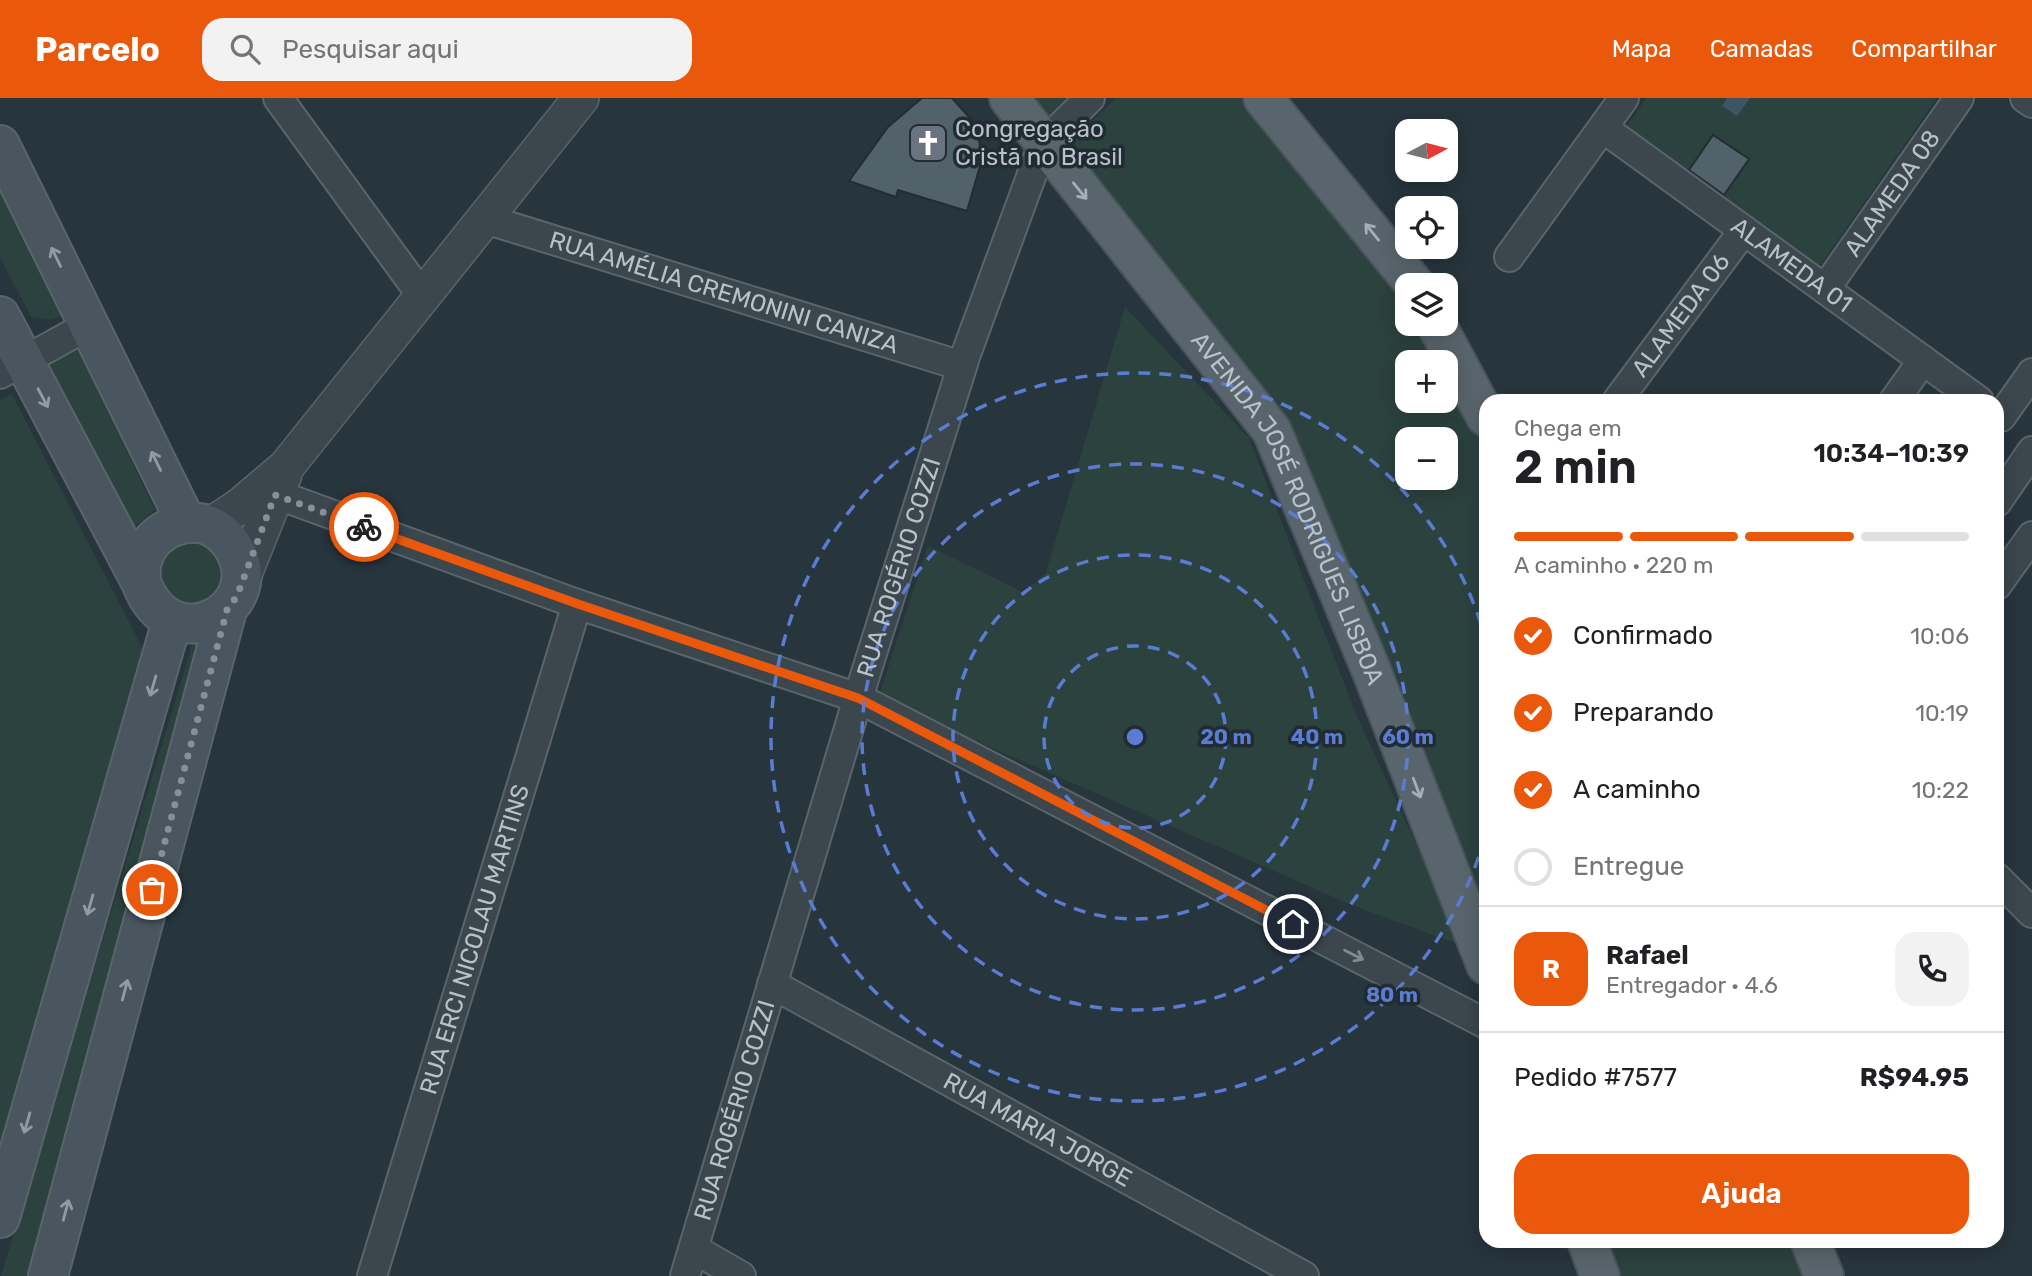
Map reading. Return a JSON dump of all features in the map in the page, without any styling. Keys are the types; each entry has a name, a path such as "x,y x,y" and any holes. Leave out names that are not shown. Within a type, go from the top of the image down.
{"main road":[{"name":"AVENIDA JOSÉ RODRIGUES LISBOA","path":"1009,98 1272,431 1372,672 1479,947"},
{"path":"1263,98 1405,273"},
{"path":"0,145 89,325 198,524"},
{"path":"0,316 12,368 141,582 147,599 158,612 172,621 191,624 210,621 234,595"},
{"path":"1442,336 1479,404"},
{"path":"48,1276 234,595 239,557 228,538 198,524 166,529 150,542 142,562 141,582"},
{"path":"0,1218 172,621"},
{"path":"1590,1248 1600,1276"},
{"path":"1813,1248 1824,1276"}],"street":[{"path":"278,98 423,297"},
{"path":"234,595 274,484 581,98"},
{"path":"1043,144 1090,98"},
{"path":"1509,257 1624,98"},
{"name":"ALAMEDA 08","path":"1825,289 1959,98"},
{"path":"2025,98 2032,103"},
{"name":"ALAMEDA 01","path":"1603,128 1969,394"},
{"name":"RUA ROGÉRIO COZZI","path":"685,1276 858,698 962,366 1043,144"},
{"name":"RUA AMÉLIA CREMONINI CANIZA","path":"485,219 962,366"},
{"name":"ALAMEDA 06","path":"1622,394 1744,230"},
{"path":"12,368 89,325"},
{"path":"1899,394 1923,360"},
{"path":"2004,412 2032,373"},
{"path":"2004,492 2032,451"},
{"path":"198,524 274,484 578,604 858,698 1479,1020"},
{"path":"2004,575 2032,536"},
{"name":"RUA ERCI NICOLAU MARTINS","path":"372,1276 578,604"},
{"path":"2004,885 2032,913"},
{"name":"RUA MARIA JORGE","path":"772,984 1304,1276"},
{"path":"694,1249 741,1276"}],"green space":[{"path":"1029,98 1068,98 1045,119"},
{"path":"1116,98 1250,98 1395,277 1395,336 1430,336 1438,350 1395,350 1395,413 1458,413 1458,389 1479,430 1479,899 1398,678 1281,429 1063,150"},
{"path":"1646,98 1937,98 1818,269 1626,128"},
{"path":"0,163 67,312 52,320 31,316 0,258"},
{"path":"1125,307 1249,438 1356,714 1463,946 1354,906 878,698 928,546 1025,593 1046,572"},
{"path":"77,346 155,510 124,535 45,360"},
{"path":"12,394 146,655 0,1146 0,400"},
{"path":"175,535 225,549 224,600 174,613 151,562"},
{"path":"198,625 215,643 29,1276 1,1276"},
{"path":"1606,1248 1799,1248 1809,1276 1616,1276"}],"water":[{"path":"1727,98 1750,98 1737,116 1722,106"}],"building":[{"name":"Congregação Cristã no Brasil","path":"922,98 952,98 977,126 982,159 967,211 898,190 896,197 849,181 888,127"},
{"path":"1713,135 1749,159 1724,195 1689,170"}],"way so far":[{"path":"152,890 227,610 237,596 275,495 364,527"}],"place":[{"name":"Congregação Cristã no Brasil","path":"928,143"}],"route":[{"path":"364,527 578,604 858,698 1293,924"}]}
